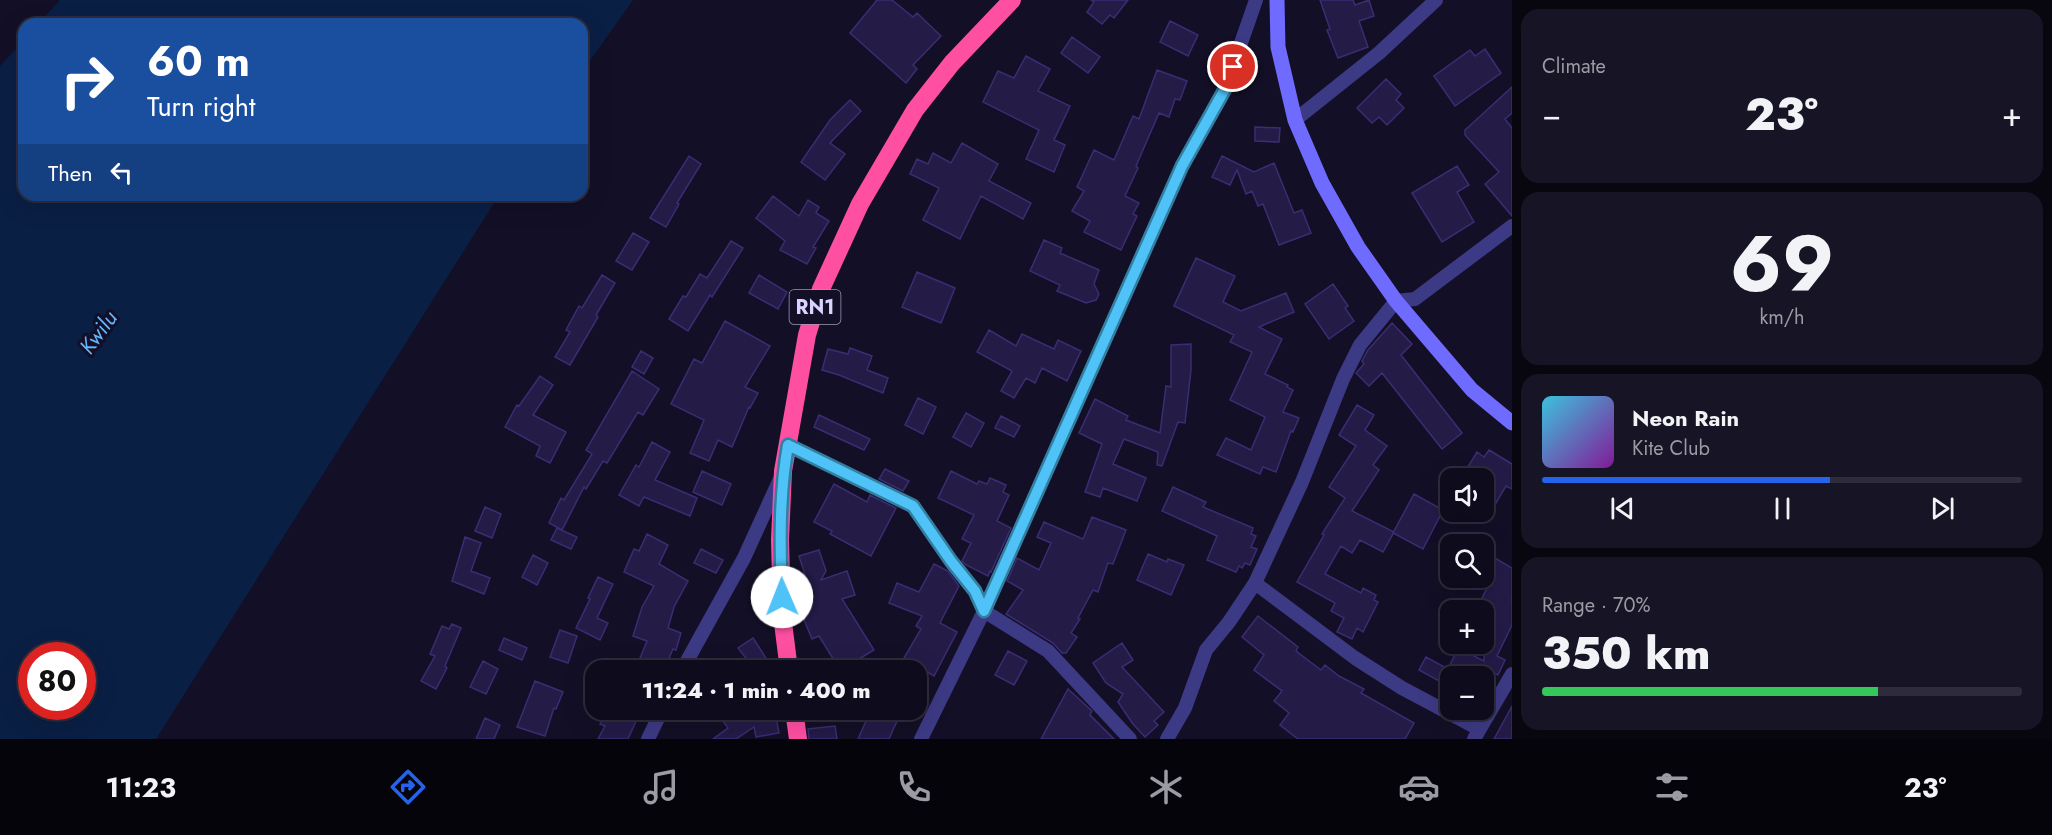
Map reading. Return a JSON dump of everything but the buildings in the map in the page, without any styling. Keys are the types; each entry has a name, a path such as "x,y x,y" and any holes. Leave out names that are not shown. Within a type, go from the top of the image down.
{"highway":[{"name":"RN1","path":"788,660 782,605 780,540 783,471 807,335 821,289 860,204 915,110 952,63 1012,0"},
{"path":"795,720 798,739"}],"street":[{"path":"921,739 984,611 1182,166 1225,89 1256,0"},
{"path":"1277,0 1278,47 1296,120 1322,183 1353,238 1396,301 1472,390 1512,423"},
{"path":"1296,120 1379,53 1436,0"},
{"path":"1167,739 1185,708 1206,650 1230,622 1255,583 1302,482 1343,380 1360,345 1396,301 1415,299 1512,226"},
{"path":"788,445 913,506 975,591 984,611 1048,651 1130,739"},
{"path":"687,660 744,558 783,471"},
{"path":"1255,583 1355,658 1476,734 1512,674"},
{"path":"648,739 657,720"}],"water":[{"path":"60,0 633,0 588,64 588,18 44,18"},
{"name":"Kwilu","path":"18,46 18,201 495,201 156,739 0,739 0,66"}],"route":[{"path":"782,597 780,540 783,471 788,445 913,506 975,591 984,611 1182,166 1225,89 1233,67"}]}
